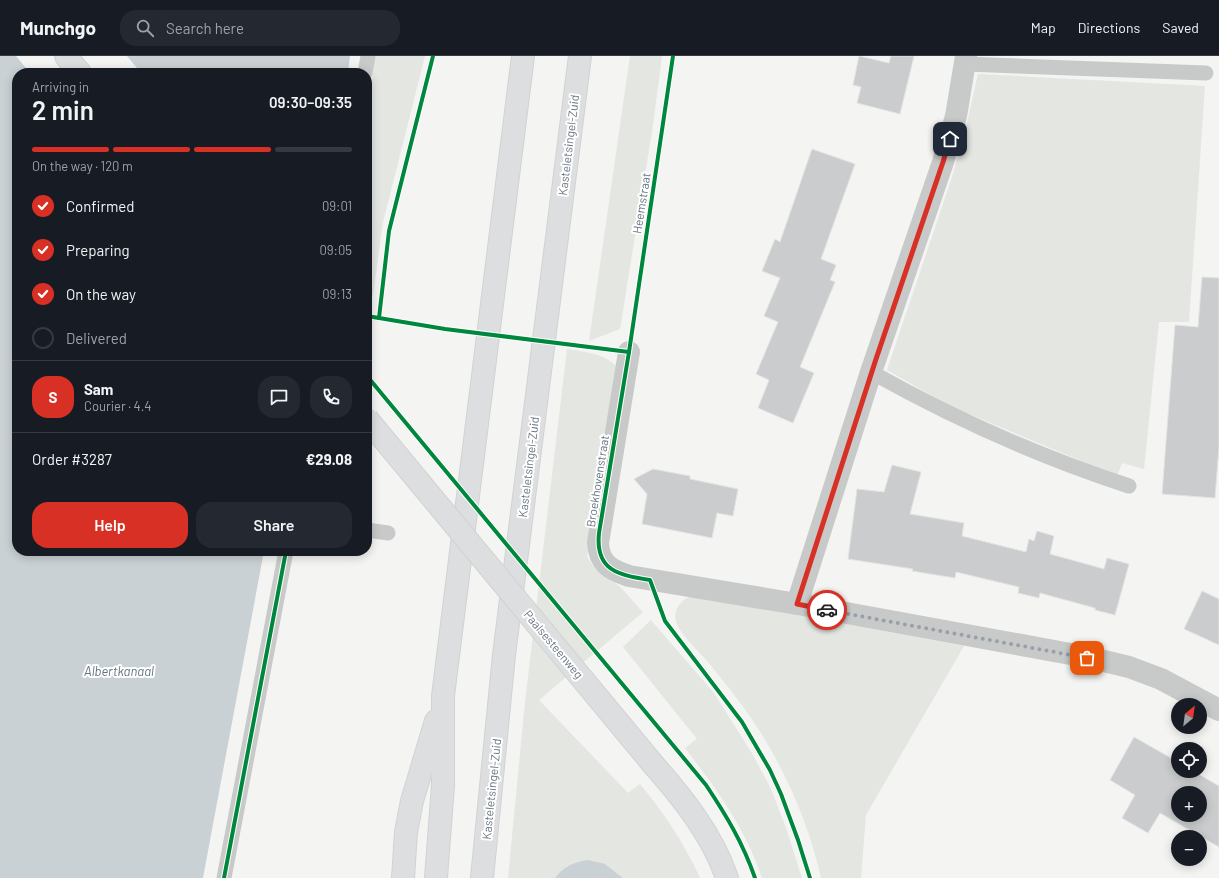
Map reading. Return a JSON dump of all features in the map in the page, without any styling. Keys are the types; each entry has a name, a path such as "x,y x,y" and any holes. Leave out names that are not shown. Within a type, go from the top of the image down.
{"main road":[{"path":"66,56 76,68"},
{"path":"436,878 443,785 443,696 523,56"},
{"name":"Kasteletsingel-Zuid","path":"482,878 504,655 580,56"},
{"name":"Paalsesteenweg","path":"372,425 682,798 703,830 723,866 727,878"},
{"path":"402,878 406,832 412,801 443,696"}],"street":[{"path":"797,604 872,372 943,162 956,116 966,60"},
{"name":"Broekhovenstraat","path":"628,352 599,534 598,549 606,565 612,569 629,576 797,604 1129,667 1161,679 1219,710"}],"lane":[{"path":"367,68 368,56"},
{"path":"966,60 1206,73"},
{"path":"872,372 914,396 1015,442 1093,475 1128,486"},
{"path":"372,531 388,533"},
{"path":"224,878 285,556"}],"shaded area":[{"path":"375,56 425,56 383,222 372,297 372,80"},
{"path":"630,56 662,56 653,125 620,329 589,341"},
{"path":"978,74 1205,86 1189,322 1159,322 1144,469 1122,463 1117,476 950,406 887,370 952,177 966,127"},
{"path":"567,349 588,352 601,356 613,363 618,368 587,556 599,572 618,585 643,612 539,700 628,793 640,784 673,829 700,878 623,878 605,864 567,866 555,878 508,878 525,702"},
{"path":"689,597 705,598 964,646 866,815 861,878 821,878 808,831 789,784 778,762 738,700 708,662 687,639 677,624 675,615 677,608"},
{"path":"651,620 714,693 753,755 771,789 786,828 802,878 762,878 748,843 739,826 708,778 685,748 697,739 623,647"}],"water":[{"name":"Albertkanaal","path":"0,56 350,56 349,68 12,68 12,556 263,556 203,878 0,878"},
{"path":"588,860 605,864 623,878 555,878 562,870 570,865"}],"pier":[{"path":"16,56 127,56 137,68 26,68"}],"building":[{"path":"859,56 889,63 891,56 914,56 900,114 857,103 861,87 853,85"},
{"path":"812,149 855,164 821,259 836,265 830,280 835,282 800,367 814,373 793,423 758,408 769,380 756,374 778,322 764,316 780,278 762,271 775,239 780,242"},
{"path":"1202,277 1219,278 1219,447 1215,498 1162,494 1175,325 1198,327"},
{"path":"892,465 921,472 910,514 964,523 962,536 1026,552 1029,539 1034,541 1037,531 1054,536 1050,554 1104,569 1107,558 1129,564 1115,615 1040,593 1039,598 1018,593 1019,587 956,572 955,578 912,571 913,569 848,559 857,489 884,492"},
{"path":"653,469 690,476 690,479 738,489 733,516 717,513 712,538 642,524 647,494 634,479"},
{"path":"1202,591 1219,599 1219,645 1184,629"},
{"path":"1134,737 1171,758 1171,778 1205,778 1219,786 1219,847 1207,840 1207,830 1190,830 1176,822 1207,822 1207,786 1171,786 1171,819 1160,813 1148,833 1122,818 1135,795 1110,780"}],"cycle path":[{"path":"379,318 389,231 433,56"},
{"name":"Heemstraat","path":"673,56 629,352 599,533 599,546 601,556 611,569 628,576 650,580 665,621 742,722 770,770 781,794 810,878"},
{"path":"372,317 445,329 629,352"},
{"path":"372,382 706,785 734,830 755,878"},
{"path":"224,878 285,556"}],"way so far":[{"path":"827,610 1087,658"}],"route":[{"path":"827,610 797,604 893,306 950,139"}]}
